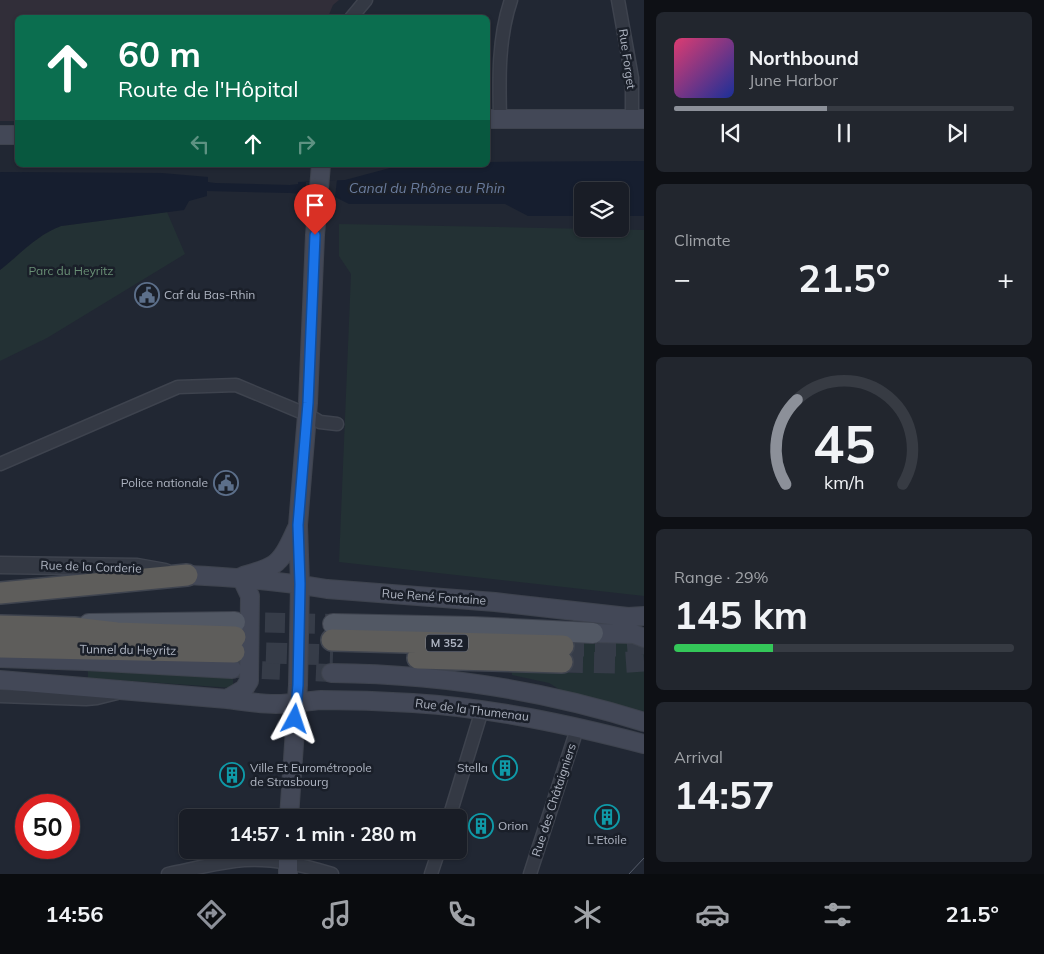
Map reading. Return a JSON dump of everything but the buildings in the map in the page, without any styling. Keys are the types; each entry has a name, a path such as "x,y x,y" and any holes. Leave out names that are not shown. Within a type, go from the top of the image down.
{"highway":[{"path":"0,593 187,575"},
{"name":"Tunnel du Heyritz","path":"0,626 74,628 234,645"},
{"name":"Tunnel du Heyritz","path":"0,647 234,645"},
{"name":"M 352","path":"332,648 562,654"}],"main road":[{"path":"494,119 638,119"},
{"path":"0,134 15,135"},
{"path":"290,809 297,702 300,584 298,525 308,415 320,169"},
{"path":"227,699 244,689 249,681 251,602 241,577 276,563 284,554 298,525"},
{"name":"Rue de la Corderie","path":"187,575 241,577"},
{"name":"Rue René Fontaine","path":"241,577 327,589 495,602 639,619"},
{"path":"332,648 473,627 634,634 644,638"},
{"path":"0,658 85,660 234,645"},
{"path":"332,648 426,677 501,687 578,702 644,722"},
{"name":"Rue de la Thumenau","path":"0,680 278,704 320,700 413,703 531,717 578,726 644,744"}],"street":[{"path":"354,15 366,0"},
{"path":"494,119 502,34 504,20 511,0"},
{"name":"Rue Forget","path":"618,0 638,119"},
{"path":"0,464 178,387 236,385 308,415 320,422 337,424"},
{"name":"Rue de la Corderie","path":"0,565 137,567 187,575"},
{"path":"0,696 86,699 124,691"},
{"path":"452,809 482,710"},
{"name":"Rue des Châtaigniers","path":"530,874 578,726"},
{"path":"431,874 436,859"},
{"path":"168,874 242,860 288,862 332,874"}],"shaded area":[{"path":"0,0 339,0 333,5 329,15 15,15 15,121 0,121"}],"green space":[{"name":"Parc du Heyritz","path":"167,212 185,254 47,338 0,361 0,270 37,239 61,226"},
{"path":"339,224 574,229 574,237 629,237 629,230 644,230 644,596 339,562 351,274 339,256"},
{"path":"581,637 632,639 644,648 644,716 570,696 549,683 512,675 512,672 579,673"},
{"path":"88,671 233,678 233,688 88,678"}],"water":[{"name":"Canal du Rhône au Rhin","path":"644,161 644,216 629,216 629,182 574,182 574,216 528,216 505,204 349,204 335,197 290,193 207,191 207,196 189,201 184,210 61,226 37,239 0,270 0,172 162,173 208,177 208,182 215,183 290,185 298,184 298,182 345,180 394,167 490,167 490,162"}],"pier":[{"path":"337,180 335,197 305,194 306,182"}],"tunnel":[{"path":"235,622 333,624"},
{"path":"563,646 644,644"},
{"path":"234,652 333,655"},
{"path":"562,662 616,663 644,661"},
{"path":"235,669 331,673"}],"tram line":[{"path":"629,874 644,858"}],"place":[{"name":"Caf du Bas-Rhin","path":"147,295"},
{"name":"Police nationale","path":"226,483"},
{"name":"Stella","path":"505,768"},
{"name":"Ville Et Eurométropole de Strasbourg","path":"232,775"},
{"name":"L'Etoile","path":"607,817"},
{"name":"Orion","path":"481,826"}],"route":[{"path":"295,719 298,685 300,584 298,525 308,403 315,235"}]}
